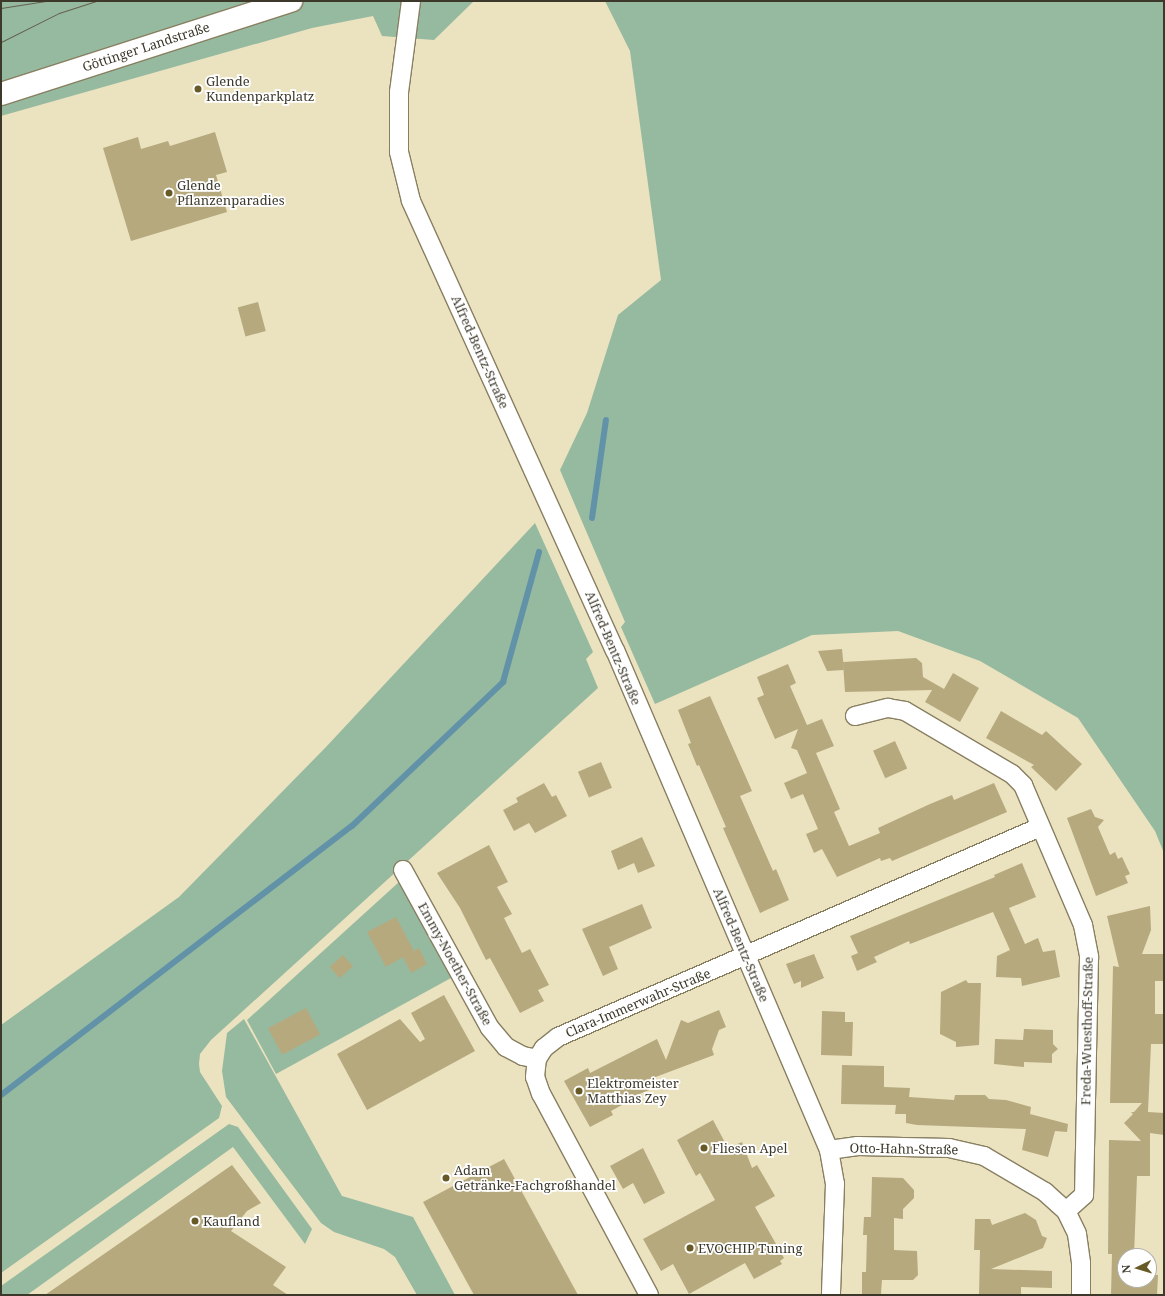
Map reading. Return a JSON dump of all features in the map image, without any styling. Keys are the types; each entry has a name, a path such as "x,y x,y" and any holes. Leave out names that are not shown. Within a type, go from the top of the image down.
{"street":[{"name":"Göttinger Landstraße","path":"1,94 291,1"},
{"name":"Alfred-Bentz-Straße","path":"411,1 398,92 399,152 411,201 615,650 829,1150 835,1184 831,1295"},
{"name":"Freda-Wuesthoff-Straße","path":"855,716 888,708 905,711 1012,774 1023,785 1083,925 1089,957 1084,1195 1066,1211"},
{"path":"745,954 1040,827"},
{"name":"Emmy-Noether-Straße","path":"403,870 490,1028 506,1047 523,1056 537,1059"},
{"name":"Clara-Immerwahr-Straße","path":"537,1059 544,1048 558,1037 745,954"},
{"path":"537,1059 535,1077 541,1094 649,1295"},
{"name":"Otto-Hahn-Straße","path":"829,1150 858,1146 966,1150 984,1156 1045,1192 1066,1211 1077,1234 1081,1263 1081,1295"}],"green space":[{"path":"1,1 474,1 434,40 382,36 373,16 312,28 1,116"},
{"path":"605,1 1164,1 1164,853 1155,831 1078,718 980,661 898,631 812,635 655,704 621,627 625,622 560,470 587,413 618,315 661,280 630,51"},
{"path":"535,523 593,652 586,659 598,688 211,1040 200,1054 199,1064 200,1072 222,1106 219,1118 1,1273 1,1025 179,897 326,747"},
{"path":"399,882 451,978 276,1074 247,1020"},
{"path":"244,1019 342,1196 413,1217 455,1295 417,1295 395,1257 384,1249 334,1232 321,1223 226,1097 222,1071 227,1033"},
{"path":"229,1124 238,1127 312,1229 305,1244 233,1147 27,1295 1,1295 1,1286"}],"building":[{"name":"Glende Pflanzenparadies","path":"215,132 227,172 216,175 227,212 131,241 103,148 138,137 141,149 168,141 170,146"},
{"path":"258,302 266,331 245,336 238,307"},
{"path":"842,649 844,670 827,671 818,651"},
{"path":"916,658 922,663 923,677 944,689 953,673 979,688 960,722 925,702 932,690 845,692 843,662"},
{"path":"788,664 796,683 790,686 807,725 822,719 834,746 816,753 840,809 834,812 849,846 880,833 878,828 930,804 952,795 954,800 994,783 1007,812 892,861 890,858 881,861 880,858 837,877 822,849 814,853 806,834 818,829 803,794 791,799 784,783 807,773 797,750 791,748 798,729 775,739 757,698 764,695 757,677"},
{"path":"710,696 752,791 740,796 773,871 776,869 789,900 760,913 723,828 726,827 699,765 697,766 688,744 691,743 678,710"},
{"path":"1001,711 1042,735 1046,731 1082,764 1056,791 1031,767 1034,765 986,738"},
{"path":"895,741 907,768 885,778 873,751"},
{"path":"601,762 612,788 589,798 578,772"},
{"path":"544,783 552,797 556,795 567,816 535,833 529,823 514,831 503,810 518,802 516,798"},
{"path":"1091,809 1095,817 1104,820 1098,827 1110,855 1115,852 1118,859 1122,857 1130,874 1125,876 1128,883 1096,896 1067,818"},
{"path":"642,837 655,866 638,873 634,863 618,870 611,851"},
{"path":"489,845 508,882 497,887 512,914 504,918 522,953 530,949 549,985 538,990 544,1001 520,1013 490,958 486,960 460,908 437,873"},
{"path":"1022,863 1036,897 1009,908 1025,944 1038,938 1043,952 1055,950 1060,977 1022,986 1021,978 996,977 997,956 1010,950 993,912 910,944 909,941 874,957 877,962 857,971 851,956 858,953 850,936 995,877 994,875"},
{"path":"642,904 652,928 609,947 618,969 603,976 582,929"},
{"path":"1150,906 1151,930 1142,954 1164,954 1164,981 1155,981 1155,1014 1164,1014 1163,1044 1151,1044 1148,1112 1164,1113 1164,1135 1150,1133 1150,1176 1137,1176 1134,1248 1117,1248 1117,1288 1157,1288 1158,1275 1157,1295 1111,1295 1112,1254 1108,1254 1109,1140 1141,1141 1124,1123 1133,1114 1131,1112 1134,1112 1142,1103 1110,1103 1113,966 1119,967 1107,916"},
{"path":"396,917 414,951 419,948 427,964 411,973 403,957 386,967 367,932"},
{"path":"814,954 824,978 801,988 801,981 794,984 786,964"},
{"path":"343,955 353,966 340,978 330,967"},
{"path":"966,980 968,983 981,983 979,1045 956,1047 956,1042 940,1034 941,992"},
{"path":"444,995 475,1051 367,1110 337,1054 400,1019 420,1042 425,1039 411,1013"},
{"path":"306,1008 320,1034 282,1055 268,1028"},
{"path":"719,1010 726,1027 719,1030 712,1049 714,1055 645,1081 649,1090 620,1102 622,1105 611,1111 613,1115 590,1127 564,1081 588,1068 590,1073 657,1039 666,1060 681,1020 688,1023"},
{"path":"822,1011 845,1012 845,1022 853,1022 852,1056 821,1055"},
{"path":"1024,1029 1053,1030 1053,1044 1058,1049 1052,1054 1052,1063 1024,1062 1024,1067 994,1064 995,1039 1023,1040"},
{"path":"842,1065 884,1066 884,1087 910,1088 909,1097 954,1100 955,1095 985,1095 989,1099 1006,1100 1031,1107 1030,1114 1068,1124 1067,1132 1055,1131 1048,1157 1022,1150 1026,1129 917,1125 906,1123 906,1114 895,1114 896,1105 841,1104"},
{"path":"713,1120 728,1148 742,1142 752,1168 757,1165 775,1196 755,1207 784,1258 780,1261 782,1264 754,1279 745,1263 689,1294 673,1264 661,1271 643,1239 715,1200 700,1173 696,1176 677,1140"},
{"path":"643,1148 665,1193 644,1204 633,1183 623,1189 610,1166"},
{"path":"504,1159 578,1295 474,1295 423,1202"},
{"name":"Kaufland","path":"232,1165 261,1203 247,1211 231,1231 286,1267 273,1285 288,1295 45,1295"},
{"path":"872,1177 903,1178 914,1190 914,1198 903,1209 903,1219 894,1218 894,1250 917,1251 918,1275 913,1280 882,1280 881,1294 862,1294 862,1272 866,1272 867,1235 863,1235 864,1217 871,1217"},
{"path":"1025,1213 1036,1220 1042,1236 1047,1238 1043,1248 991,1269 1052,1271 1052,1288 1021,1287 1021,1295 979,1295 980,1250 974,1250 975,1219 990,1219 992,1225"}],"waterway":[{"path":"592,518 606,420"},
{"path":"1,1095 352,826 503,682 539,552"}],"tram line":[{"path":"1,8 45,1"},
{"path":"1,42 59,13 96,1"}],"place":[{"name":"Glende Kundenparkplatz","path":"198,89"},
{"name":"Glende Pflanzenparadies","path":"169,193"},
{"name":"Elektromeister Matthias Zey","path":"579,1091"},
{"name":"Fliesen Apel","path":"704,1148"},
{"name":"Adam Getränke-Fachgroßhandel","path":"446,1178"},
{"name":"Kaufland","path":"195,1221"},
{"name":"EVOCHIP Tuning","path":"690,1248"}]}
